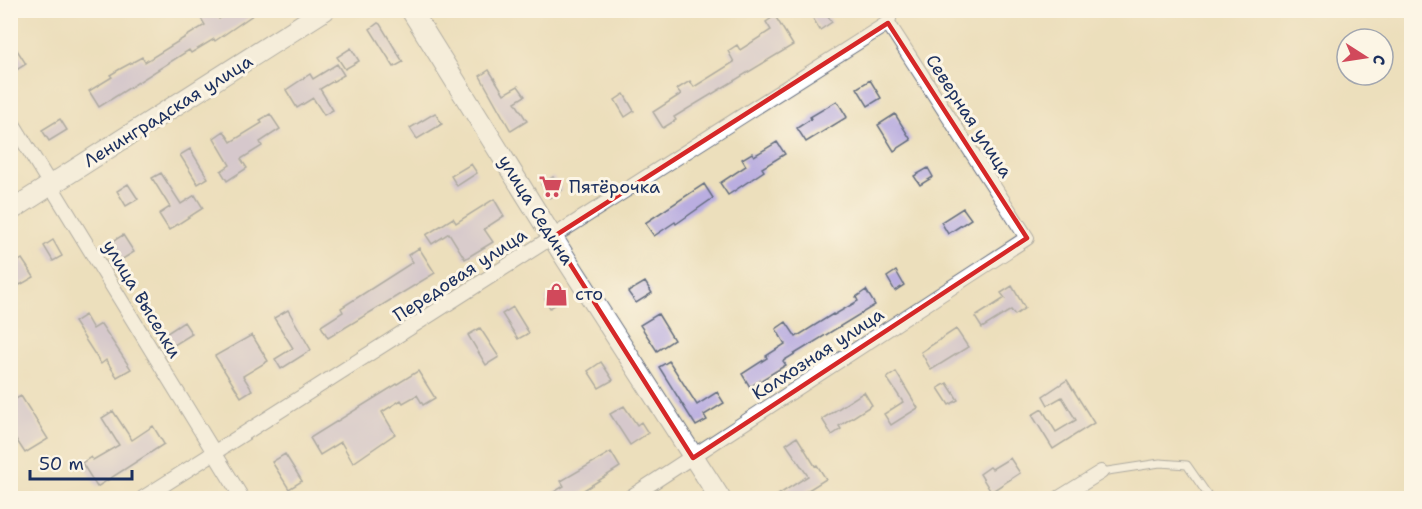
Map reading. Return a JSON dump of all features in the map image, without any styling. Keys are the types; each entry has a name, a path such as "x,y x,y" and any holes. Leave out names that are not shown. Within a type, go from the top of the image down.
{"main road":[{"name":"Ленинградская улица","path":"10,211 325,10"},
{"name":"улица Седина","path":"411,10 720,498"}],"street":[{"name":"Передовая улица","path":"143,498 553,237 889,17"},
{"name":"Северная улица","path":"889,17 1027,238"},
{"name":"улица Выселки","path":"10,119 242,498"},
{"name":"Колхозная улица","path":"629,498 1027,238"},
{"path":"1059,498 1101,472"}],"lane":[{"path":"1101,472 1160,463 1187,465 1210,498"}],"highlighted area":[{"path":"888,23 1027,238 693,458 553,237"}],"shaded area":[{"path":"212,487 220,498 194,498"}],"building":[{"path":"196,10 214,10 219,19 233,10 260,10 215,41 214,39 191,53 189,50 99,107 89,91 112,77 110,75 120,69 142,57 145,62 205,25"},
{"path":"808,10 824,10 832,22 820,30"},
{"path":"775,16 793,45 674,117 676,120 663,128 653,112 681,94 677,89 690,81 694,87 734,62 728,51 737,45 740,50 771,30 766,22"},
{"path":"378,23 403,62 394,67 370,29"},
{"path":"10,39 26,64 10,74"},
{"path":"351,48 359,61 345,69 337,57"},
{"path":"337,64 344,75 320,89 333,110 324,115 313,98 297,108 286,90 310,74 313,79"},
{"path":"489,70 504,94 518,86 525,96 515,102 527,121 511,131 480,76"},
{"path":"870,80 881,98 868,106 857,88"},
{"path":"624,94 634,111 625,117 615,100"},
{"path":"837,101 847,117 806,142 797,128 811,119 810,117"},
{"path":"435,113 442,124 417,139 410,128"},
{"path":"270,114 280,129 260,142 262,146 241,159 247,168 227,181 221,171 230,165 214,138 224,131 231,142 262,123 260,120"},
{"path":"895,114 911,140 894,151 878,125"},
{"path":"60,119 67,130 49,141 42,130"},
{"path":"777,142 785,154 762,168 764,171 728,195 720,183 746,166 742,159 752,153 754,156"},
{"path":"190,149 208,178 198,184 180,155"},
{"path":"471,164 477,173 457,186 451,176"},
{"path":"928,168 933,177 920,185 914,176"},
{"path":"161,173 181,204 195,195 203,208 169,230 159,214 170,207 152,178"},
{"name":"Пятёрочка","path":"553,177 562,190 550,198 541,184"},
{"path":"128,184 138,199 126,206 117,191"},
{"path":"704,184 713,198 676,224 675,222 654,236 645,223"},
{"path":"494,199 504,216 484,229 493,242 465,259 449,233 432,244 426,235 453,218 456,223"},
{"path":"963,208 971,219 948,234 941,222"},
{"path":"123,235 134,252 121,260 110,243"},
{"path":"53,240 62,256 53,261 44,246"},
{"path":"419,248 435,273 328,338 321,326 343,312 341,308 413,262 408,255"},
{"path":"22,259 34,277 20,285 10,267"},
{"path":"896,271 904,285 895,291 887,277"},
{"path":"645,282 652,293 636,303 628,292"},
{"path":"1012,286 1025,308 1015,315 1011,310 982,328 975,317 1005,298 1001,293"},
{"name":"сто","path":"559,289 565,299 550,308 545,299"},
{"path":"866,290 875,305 783,361 786,365 750,387 742,374 785,344 776,329 786,322 796,337 858,301 856,297"},
{"path":"513,307 529,333 518,339 502,314"},
{"path":"288,310 311,350 281,369 275,359 293,348 274,318"},
{"path":"658,314 674,340 657,351 640,325"},
{"path":"85,315 93,329 101,324 131,369 117,377 106,360 101,364 74,322"},
{"path":"184,322 192,334 171,347 164,335"},
{"path":"480,328 499,357 486,365 468,335"},
{"path":"956,329 968,347 931,370 921,352"},
{"path":"252,335 268,361 243,376 252,390 241,397 215,356"},
{"path":"669,361 697,405 717,392 724,403 704,415 707,420 696,426 659,367"},
{"path":"601,362 613,380 599,388 588,371"},
{"path":"418,371 435,398 423,405 417,395 403,403 401,400 382,412 395,434 353,463 341,442 320,455 310,438"},
{"path":"896,372 918,408 891,425 884,414 903,402 887,378"},
{"path":"1067,380 1094,423 1053,449 1032,415 1042,409 1056,432 1076,420 1062,397 1048,405 1043,396"},
{"path":"947,383 958,400 949,405 938,388"},
{"path":"864,392 872,405 839,426 841,429 832,435 822,419"},
{"path":"21,396 48,439 25,453 10,430 10,402"},
{"path":"624,406 637,425 641,422 648,433 630,445 610,414"},
{"path":"113,411 132,440 153,426 164,444 97,487 82,463 91,457 93,460 119,445 102,418"},
{"path":"797,437 826,479 805,492 809,498 773,498 808,476 786,444"},
{"path":"611,452 620,467 574,498 544,498 564,486 561,481"},
{"path":"285,454 302,481 289,489 272,462"},
{"path":"1010,458 1020,473 991,492 980,474"}],"place":[{"name":"Пятёрочка","path":"551,187"},
{"name":"сто","path":"557,294"}]}
